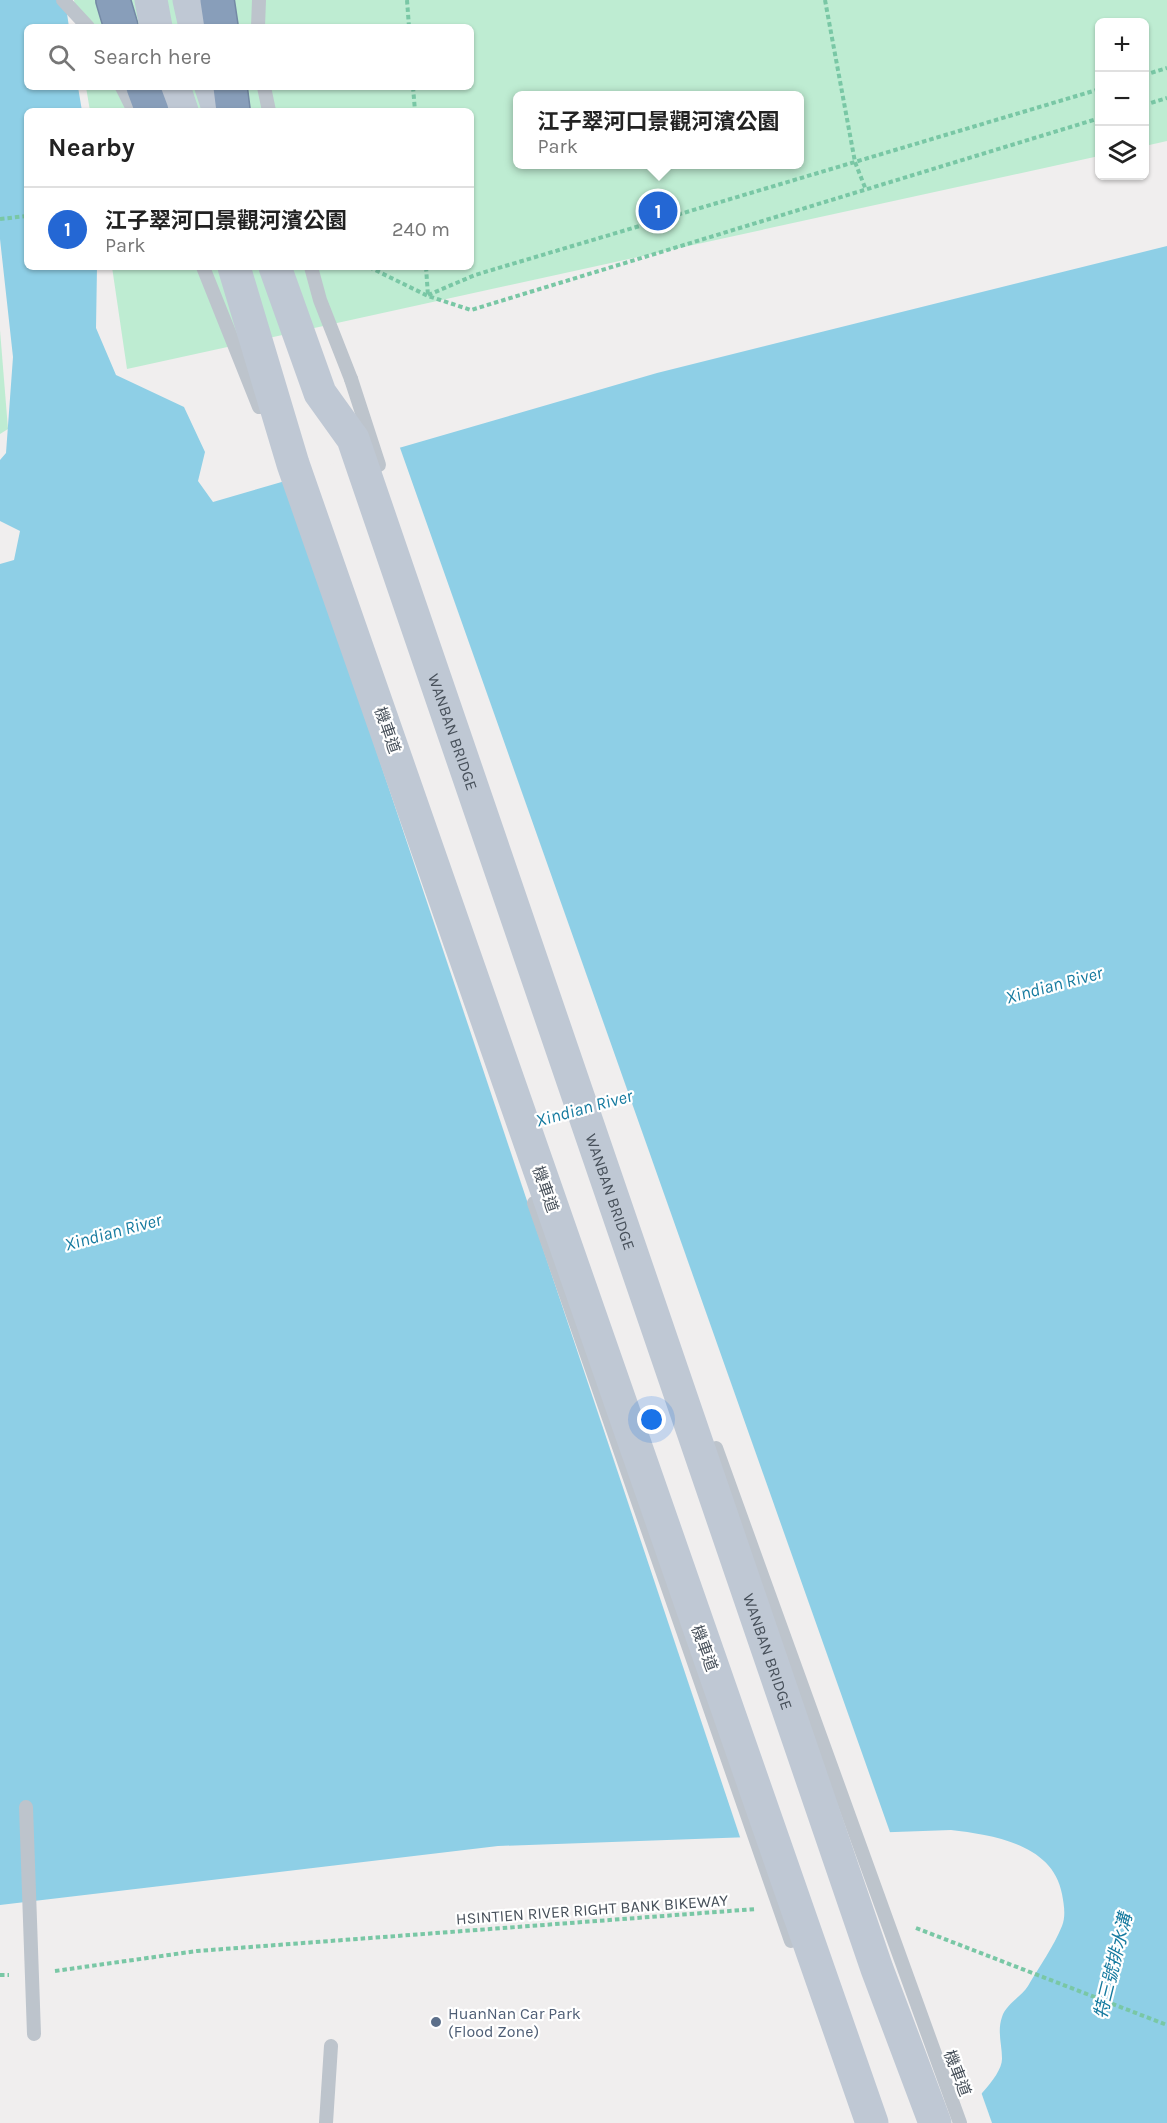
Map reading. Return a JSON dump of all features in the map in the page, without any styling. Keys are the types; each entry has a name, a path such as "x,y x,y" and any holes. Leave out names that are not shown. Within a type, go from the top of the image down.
{"highway":[{"path":"113,0 120,24"},
{"path":"217,0 221,24"},
{"path":"144,90 151,108"},
{"path":"230,90 233,108"},
{"path":"218,270 255,335"}],"street":[{"path":"151,0 155,24"},
{"path":"189,0 194,24"},
{"path":"175,90 181,108"},
{"path":"212,90 218,108"},
{"path":"235,270 297,476 872,2123"},
{"name":"WANBAN BRIDGE","path":"276,270 320,393 353,439 877,1969 935,2123"}],"lane":[{"path":"63,0 85,24"},
{"path":"258,24 259,0"},
{"path":"124,90 132,108"},
{"path":"265,90 268,108"},
{"path":"204,270 263,418"},
{"path":"312,270 385,482"},
{"name":"機車道","path":"271,441 381,759"},
{"path":"426,606 647,1252"},
{"name":"機車道","path":"529,1189 796,1955"},
{"name":"機車道","path":"710,1433 960,2123"},
{"path":"26,1807 34,2034"},
{"path":"326,2123 331,2046"}],"path":[{"path":"407,0 409,24"},
{"path":"825,0 855,162 866,190"},
{"path":"1149,73 1167,68"},
{"path":"413,90 415,108"},
{"path":"428,296 475,275 1095,90"},
{"path":"1149,103 1167,98"},
{"path":"375,270 428,296 471,310 1095,120"},
{"path":"0,219 24,216"},
{"path":"426,270 428,296"},
{"name":"HSINTIEN RIVER RIGHT BANK BIKEWAY","path":"0,1975 32,1974 197,1951 764,1909"},
{"path":"912,1927 1005,1960 1167,2025"}],"green space":[{"path":"74,0 1167,0 1167,141 1149,145 1149,18 1095,18 1095,157 127,369 112,270 474,270 474,108 90,108 86,90 474,90 474,24 78,24"},
{"path":"0,330 8,429 0,434"}],"water":[{"path":"0,0 65,0 69,24 24,24 24,90 78,90 82,108 24,108 24,270 97,270 96,328 116,375 184,407 205,452 198,481 213,502 657,373 1167,246 1167,2123 953,2123 997,2074 1002,2058 1000,2027 1004,2012 1028,1986 1055,1941 1064,1918 1062,1894 1056,1877 1047,1864 1034,1853 1019,1845 985,1835 951,1830 498,1846 0,1905 0,564 14,560 20,531 0,521 0,460 6,453 13,357 0,239"}],"pier":[{"path":"399,445 891,1835 741,1840 285,478"},
{"path":"980,2089 992,2123 950,2123 951,2121"}],"place":[{"name":"江子翠河口景觀河濱公園","path":"658,211"},
{"name":"HuanNan Car Park (Flood Zone)","path":"436,2022"}],"water label":[{"name":"Xindian River","path":"1054,985"},
{"name":"Xindian River","path":"584,1108"},
{"name":"Xindian River","path":"113,1232"},
{"name":"特三號排水溝","path":"1113,1966"}]}
